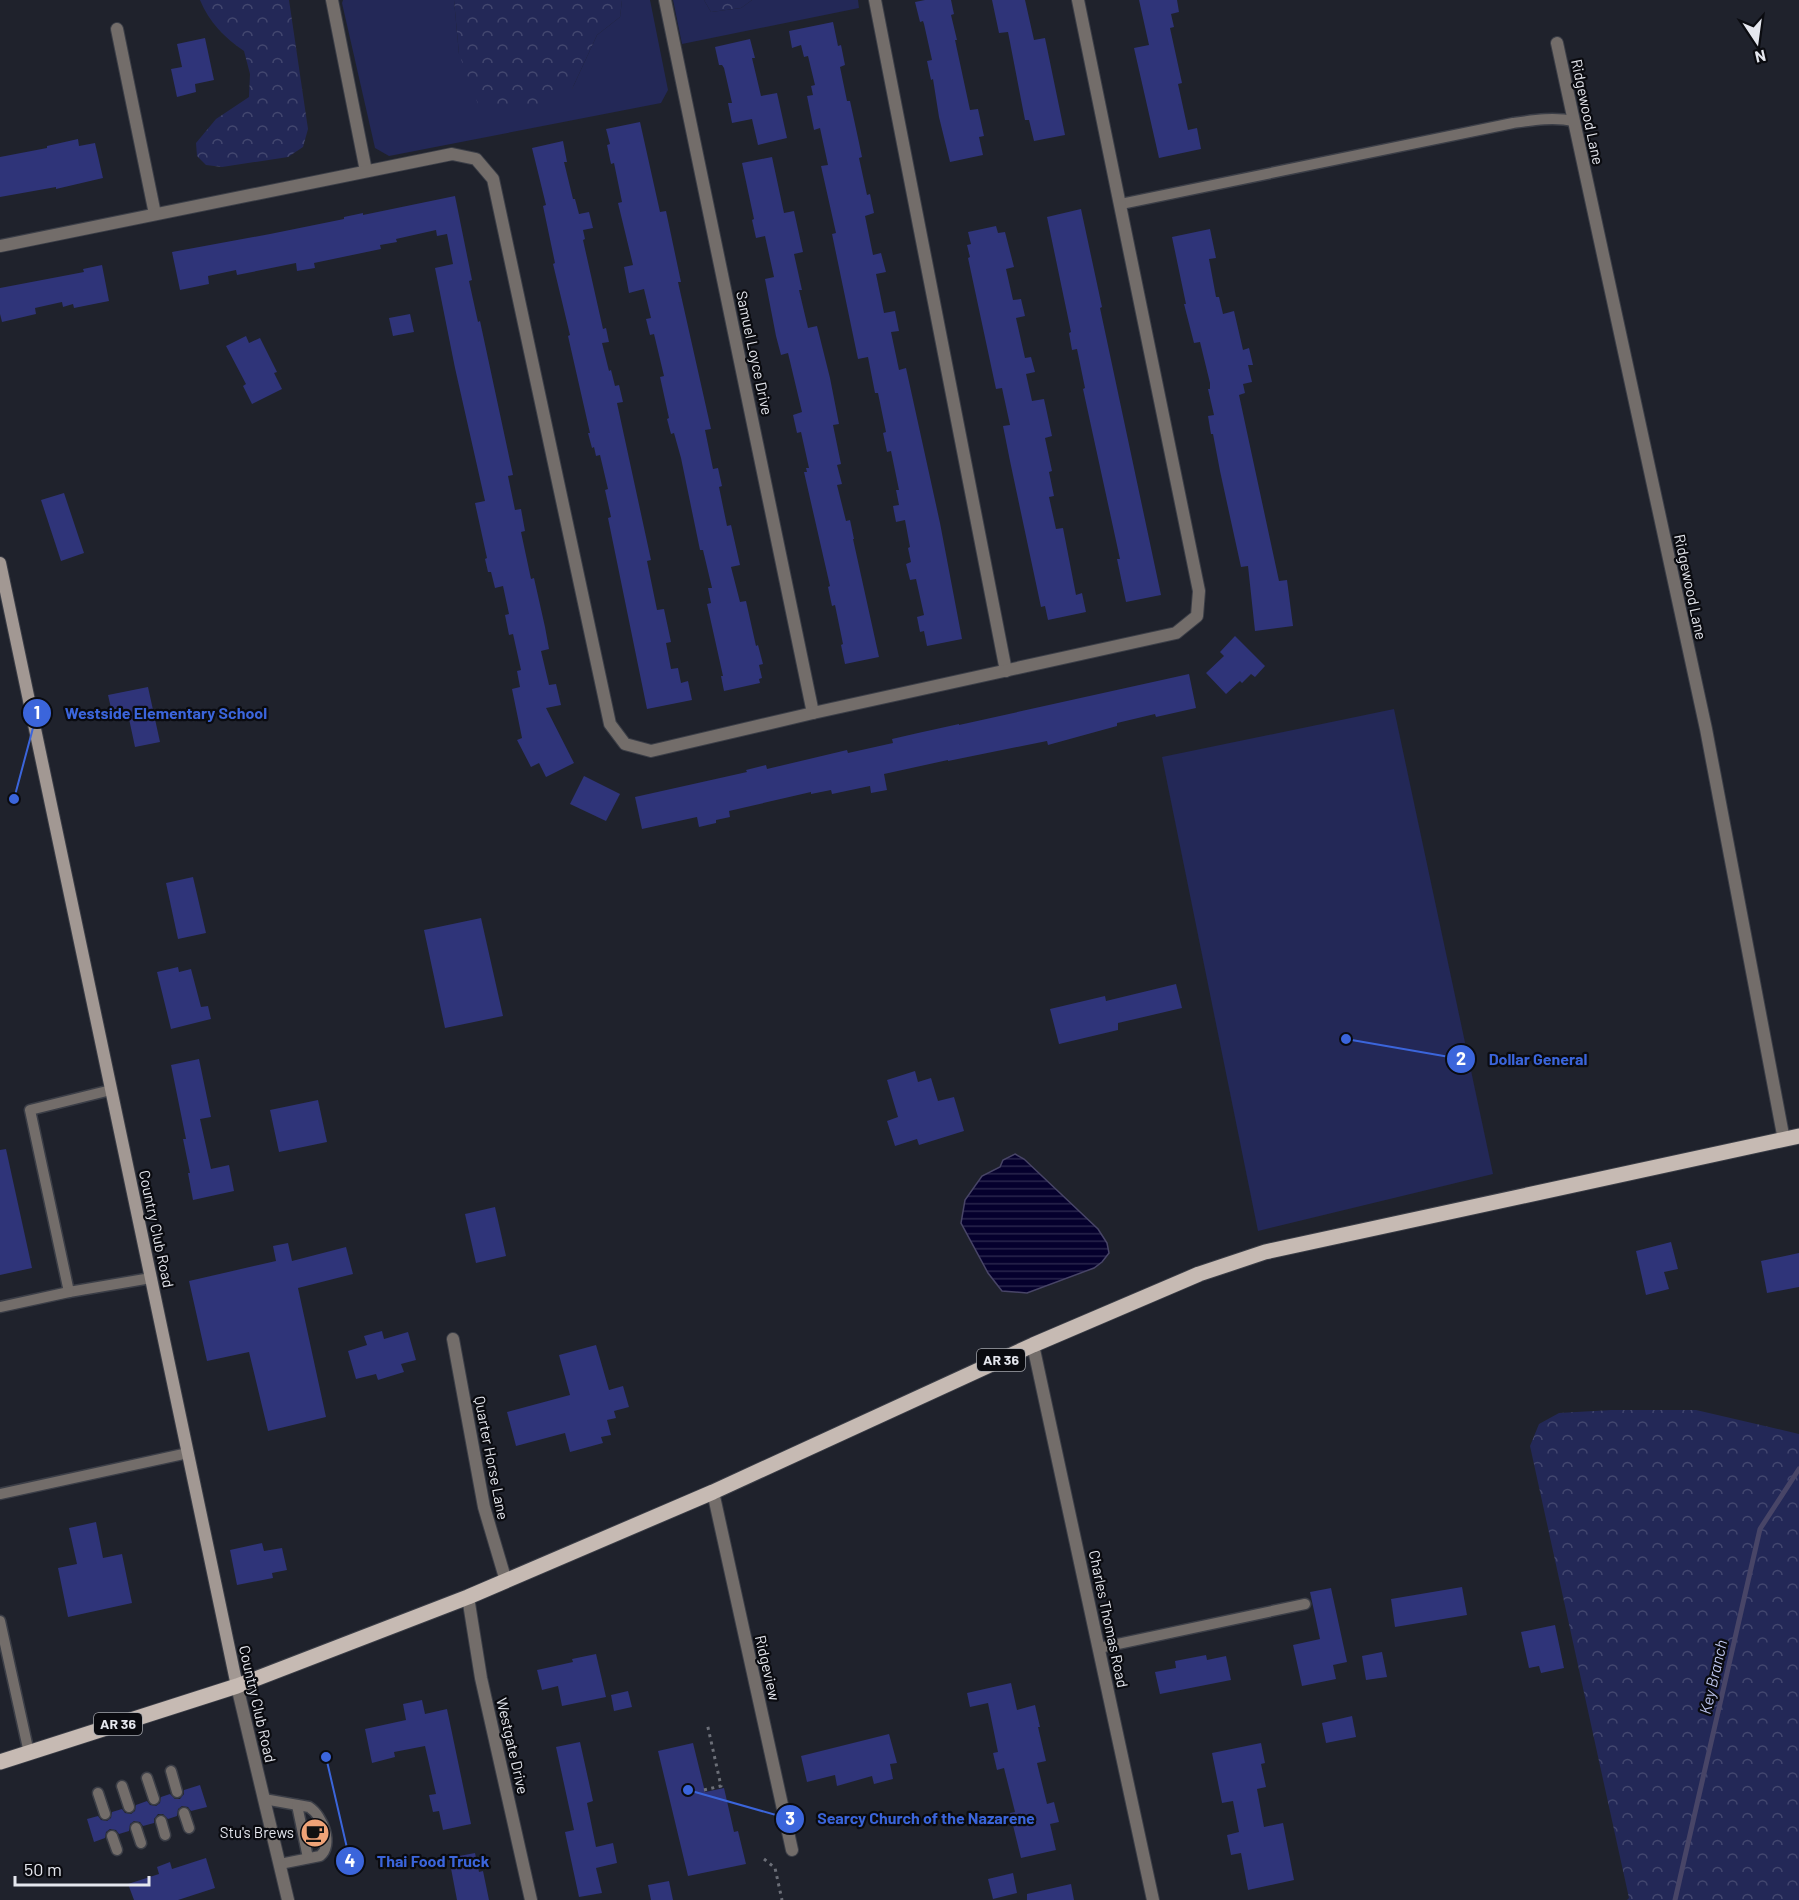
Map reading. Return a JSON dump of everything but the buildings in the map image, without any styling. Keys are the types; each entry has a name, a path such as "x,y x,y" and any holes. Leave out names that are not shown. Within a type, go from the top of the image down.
{"main road":[{"name":"AR 36","path":"0,1762 237,1686 468,1597 713,1492 1033,1345 1199,1274 1265,1252 1791,1138"}],"street":[{"path":"332,0 366,171"},
{"name":"Samuel Loyce Drive","path":"665,0 813,712"},
{"path":"875,0 1006,671"},
{"path":"0,246 453,154 476,159 493,179 609,724 625,744 651,752 813,712 1176,633 1197,616 1199,591 1078,0"},
{"path":"117,28 155,214"},
{"name":"Ridgewood Lane","path":"1557,43 1706,729 1791,1138"},
{"name":"Country Club Road","path":"0,563 237,1686 288,1900"},
{"name":"Quarter Horse Lane","path":"453,1339 484,1506 506,1581"},
{"name":"Charles Thomas Road","path":"1033,1345 1153,1900"},
{"name":"Ridgeview","path":"713,1492 792,1850"},
{"name":"Westgate Drive","path":"468,1597 481,1678 531,1900"}],"lane":[{"path":"1121,204 1513,123 1540,119 1574,121"},
{"path":"69,1292 30,1110 111,1090"},
{"path":"0,1307 151,1278"},
{"path":"0,1494 188,1453"},
{"path":"1099,1648 1305,1604"},
{"path":"0,1621 29,1753"},
{"path":"171,1771 177,1792"},
{"path":"147,1778 154,1799"},
{"path":"122,1786 129,1807"},
{"path":"98,1793 105,1814"},
{"path":"264,1799 297,1804 315,1811 320,1817 327,1845 325,1852 320,1856 280,1864"},
{"path":"297,1804 308,1858"},
{"path":"184,1813 189,1828"},
{"path":"160,1821 165,1835"},
{"path":"136,1828 141,1843"},
{"path":"112,1836 117,1850"}],"path":[{"path":"704,1790 721,1786 707,1723"},
{"path":"764,1859 775,1868 782,1900"}],"green space":[{"path":"200,0 289,0 308,129 303,147 288,157 222,167 206,165 197,156 196,143 216,119 249,97 250,74 244,51 218,29"},
{"path":"343,0 454,0 459,54 572,89 597,35 620,17 622,0 650,0 668,90 661,103 389,156 375,148"},
{"path":"454,0 622,0 620,17 597,35 572,89 539,105 509,110 478,104 459,54"},
{"path":"673,0 704,0 711,12 741,8 752,0 858,0 859,8 682,44"},
{"path":"704,0 752,0 741,8 711,12"},
{"path":"1394,709 1493,1174 1258,1231 1162,757"},
{"path":"1611,1410 1696,1410 1799,1434 1799,1900 1627,1900 1629,1898 1530,1446 1539,1424 1559,1413"}],"shaded area":[{"path":"1015,1154 1024,1159 1098,1229 1107,1243 1109,1253 1094,1268 1027,1293 1002,1291 988,1273 961,1223 965,1200 982,1176 1000,1167 1003,1160"}],"waterway":[{"name":"Key Branch","path":"1675,1900 1760,1529 1799,1469"}],"place":[{"name":"Westside Elementary School","path":"14,799"},
{"name":"Dollar General","path":"1346,1039"},
{"name":"Thai Food Truck","path":"326,1757"},
{"name":"Searcy Church of the Nazarene","path":"688,1790"},
{"name":"Stu's Brews","path":"315,1833"}]}
